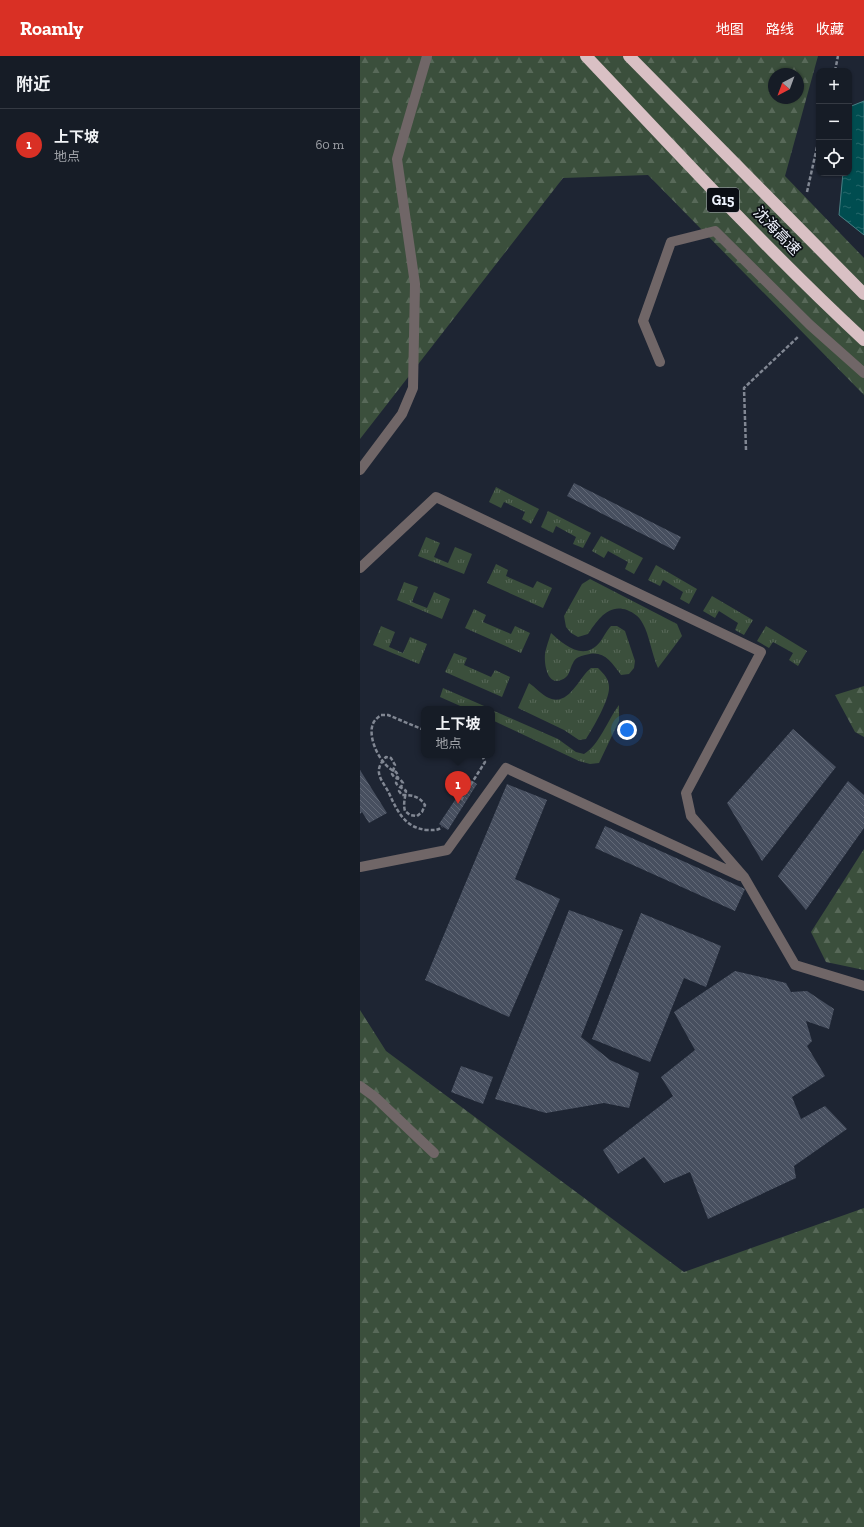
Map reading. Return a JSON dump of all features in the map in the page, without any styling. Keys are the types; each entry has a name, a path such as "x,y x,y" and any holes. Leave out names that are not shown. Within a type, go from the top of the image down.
{"highway":[{"name":"沈海高速","path":"586,56 829,308 864,340"},
{"name":"沈海高速","path":"629,56 864,294"}],"street":[{"path":"360,470 402,414 413,388 415,284 397,159 427,56"},
{"path":"660,362 643,321 671,242 715,232 810,325 864,373"},
{"path":"360,568 436,497 761,652 686,793 691,816 744,877 795,965 864,986"},
{"path":"360,867 447,850 506,768 744,877"},
{"path":"360,1086 375,1097 434,1152"}],"path":[{"path":"836,68 838,56"},
{"path":"807,192 819,140"},
{"path":"746,450 744,388 810,325"},
{"path":"421,729 388,715 381,714 374,722 372,732 377,749 383,760 389,768 393,770 396,772 398,775 397,779 396,783 398,786 401,787 406,791 406,795 404,805 404,811 410,815 417,816 422,812 425,805 421,799 414,796 408,795 405,795 402,795 399,791 401,787 403,783 400,779 398,778 394,777 392,774 393,769 395,765 391,758 386,757 383,760 379,773 396,810 402,818 415,827 425,830 439,830 443,827"},
{"path":"460,801 485,762 483,758"}],"green space":[{"path":"360,56 818,56 785,176 864,258 864,395 648,175 563,178 360,439"},
{"path":"496,487 539,509 531,524 522,519 525,512 504,502 501,508 489,502"},
{"path":"548,511 591,533 583,548 573,544 576,537 556,526 553,533 541,527"},
{"path":"601,536 643,558 634,574 625,569 628,562 608,551 604,558 592,551"},
{"path":"426,537 440,543 434,557 448,563 455,547 472,554 464,574 418,556"},
{"path":"496,564 508,570 506,576 533,588 537,581 552,588 543,608 487,583"},
{"path":"656,565 697,589 689,604 680,599 683,592 663,580 660,586 648,580"},
{"path":"590,579 677,624 682,636 658,668 643,624 632,612 620,608 609,611 599,619 588,634 578,637 571,633 566,627 564,616 582,584"},
{"path":"404,582 418,587 412,602 427,608 434,592 450,599 442,619 397,600"},
{"path":"712,596 753,620 744,635 735,630 738,623 719,611 715,618 703,611"},
{"path":"474,609 486,615 483,622 511,634 515,626 530,633 521,653 465,628"},
{"path":"381,626 395,632 389,647 403,653 410,637 427,644 419,664 373,645"},
{"path":"611,626 617,626 625,631 635,661 634,668 629,674 621,675 614,665 602,655 591,654 581,656 576,659 568,675 564,679 556,681 552,680 547,673 545,658 551,633 574,650 587,651 594,648 600,642"},
{"path":"766,626 807,651 798,666 789,660 793,653 773,642 769,648 757,641"},
{"path":"454,653 467,658 464,665 491,677 495,670 510,677 502,697 445,672"},
{"path":"591,668 598,668 602,672 609,684 609,692 597,721 586,739 579,740 564,730 518,708 529,683 544,695 556,700 568,695"},
{"path":"864,686 864,737 855,732 835,695"},
{"path":"443,688 484,706 460,706 440,697"},
{"path":"619,705 619,721 599,763 590,764 579,761 495,721 495,711 558,739 576,752 584,754 595,744"},
{"path":"864,849 864,970 826,962 811,932"},
{"path":"360,1010 386,1051 684,1272 864,1208 864,1527 360,1527"}],"water":[{"path":"864,101 864,235 839,215 843,176 852,176 852,106"}],"building":[{"path":"574,483 681,537 674,550 567,496"},
{"path":"793,729 836,767 762,861 727,803"},
{"path":"360,770 387,813 369,823 362,812 360,814"},
{"path":"469,779 477,784 448,830 439,824"},
{"path":"848,781 864,795 864,828 806,910 778,876"},
{"path":"507,784 547,800 515,879 560,899 509,1017 425,980"},
{"path":"605,826 745,889 735,911 595,848"},
{"path":"569,910 623,930 581,1037 610,1060 639,1073 629,1108 604,1103 546,1113 495,1099"},
{"path":"641,913 721,946 706,987 684,978 650,1062 592,1039"},
{"path":"735,971 786,983 791,992 807,991 834,1009 829,1029 806,1021 812,1041 807,1046 825,1076 792,1097 801,1119 825,1106 847,1129 794,1166 796,1178 708,1219 690,1172 664,1183 644,1157 618,1174 603,1150 673,1096 661,1077 695,1050 674,1012"},
{"path":"461,1066 493,1077 483,1104 451,1092"}],"place":[{"name":"上下坡","path":"458,804"}]}
